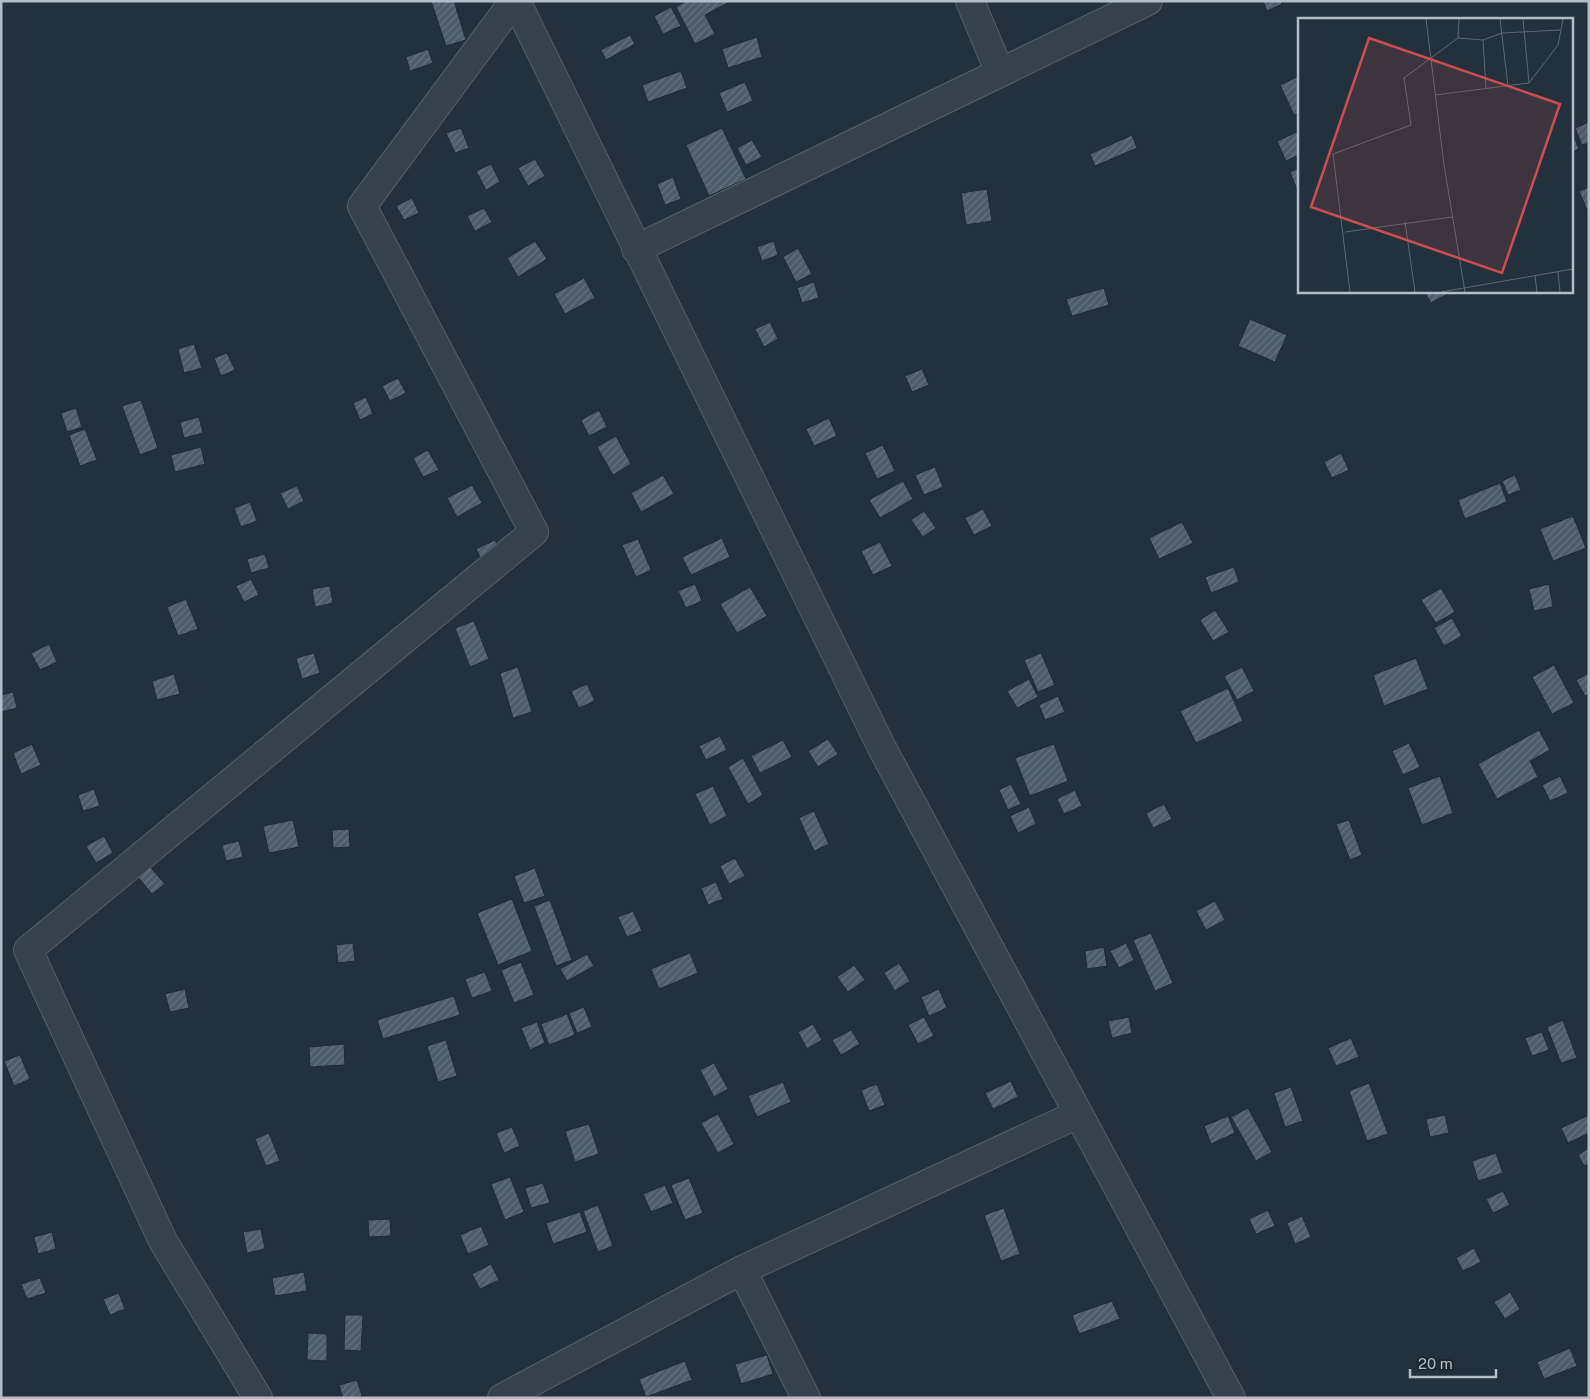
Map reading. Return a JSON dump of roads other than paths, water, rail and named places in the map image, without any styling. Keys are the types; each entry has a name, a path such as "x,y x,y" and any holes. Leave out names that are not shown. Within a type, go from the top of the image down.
{"street":[{"path":"258,1398 163,1241 28,950 534,532 362,206 515,1 882,748 1231,1398"},
{"path":"970,1 1000,73"},
{"path":"636,249 1148,1"},
{"path":"502,1398 742,1270 1078,1114"},
{"path":"742,1270 806,1398"}]}
